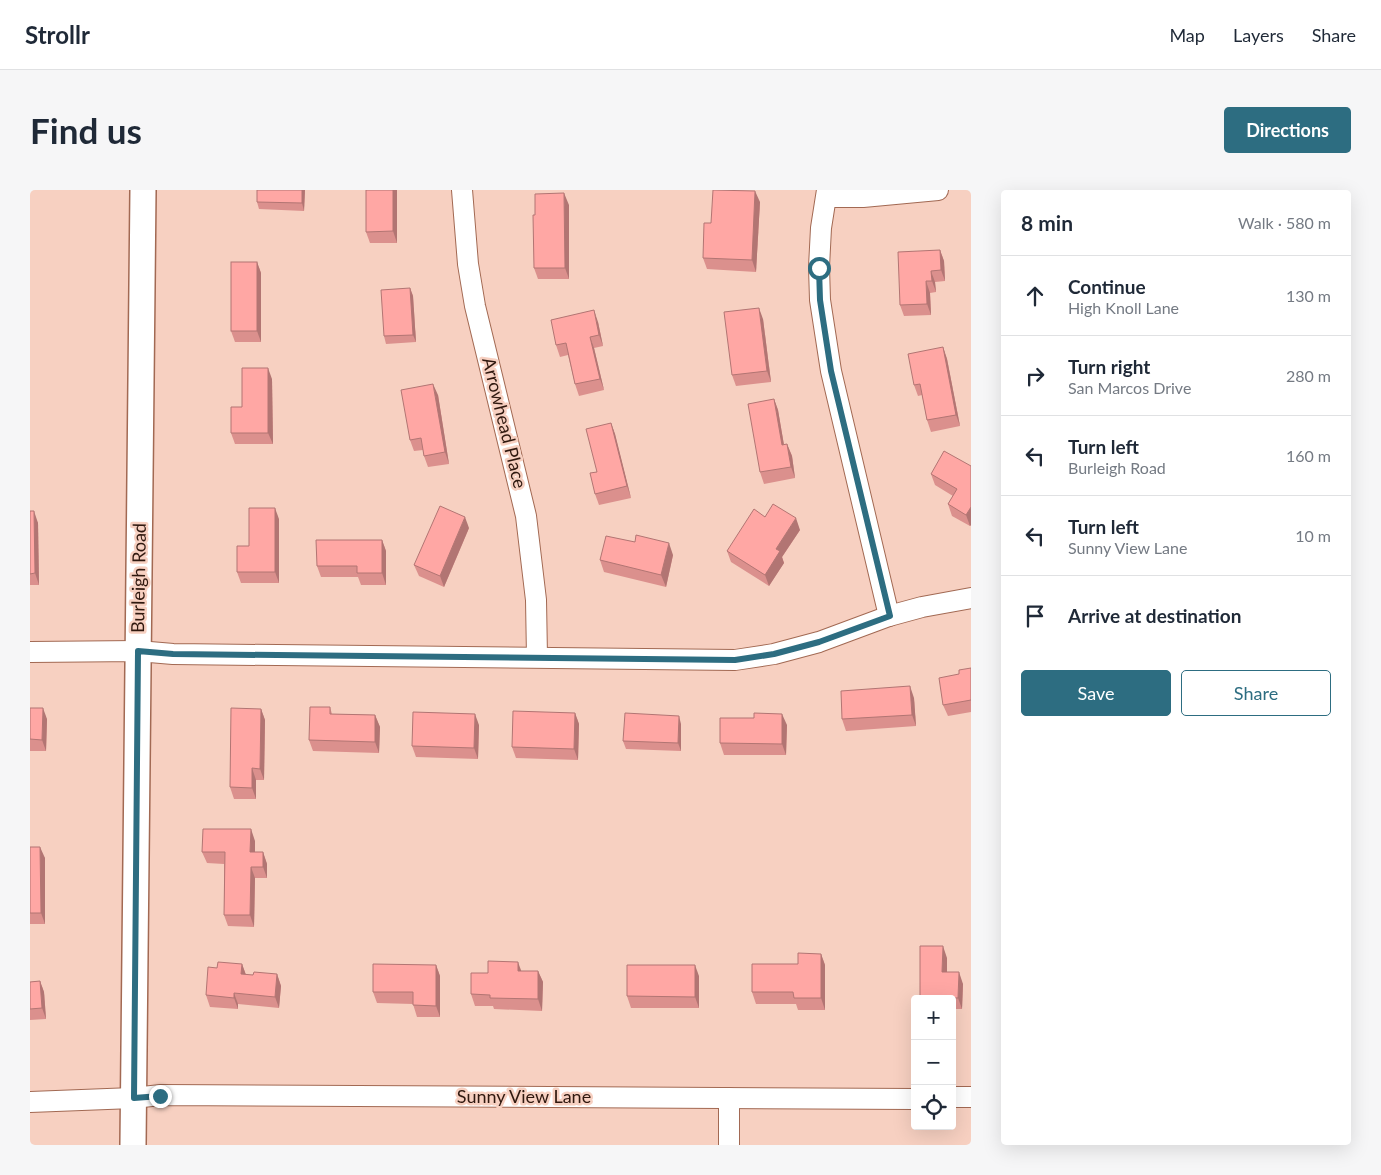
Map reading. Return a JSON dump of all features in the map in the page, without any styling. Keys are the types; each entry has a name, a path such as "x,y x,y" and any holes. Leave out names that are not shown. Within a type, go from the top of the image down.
{"street":[{"name":"Burleigh Road","path":"133,1145 143,190"},
{"name":"Arrowhead Place","path":"462,190 468,264 475,306 526,516 536,600 537,657"},
{"path":"890,616 831,371 820,300 821,228 827,193 863,197 938,190"},
{"path":"30,652 138,651 173,654 411,658 537,657 735,660 774,654 819,642 890,616 922,607 971,598"},
{"name":"Sunny View Lane","path":"30,1102 160,1096 911,1099"},
{"path":"956,1097 971,1097"},
{"path":"729,1098 729,1145"}],"building":[{"path":"257,190 302,190 302,203 257,202"},
{"path":"366,190 393,190 393,231 366,232"},
{"path":"713,190 755,191 752,260 703,258 704,223 711,223"},
{"path":"564,193 565,268 534,268 533,215 535,215 535,194"},
{"path":"940,250 941,270 931,271 932,281 926,281 927,304 900,305 898,252"},
{"path":"231,262 257,262 257,331 231,331"},
{"path":"410,288 413,335 384,336 381,290"},
{"path":"759,308 767,371 732,375 724,312"},
{"path":"594,310 599,335 590,337 600,379 575,384 566,343 556,345 551,320"},
{"path":"943,347 956,415 927,420 920,384 914,385 908,354"},
{"path":"242,368 268,368 268,433 231,433 231,407 242,407"},
{"path":"433,384 445,452 424,456 421,438 410,440 401,390"},
{"path":"774,399 782,445 787,444 791,467 760,472 748,404"},
{"path":"611,423 627,486 595,494 590,473 597,472 586,429"},
{"path":"944,451 971,466 971,507 966,515 948,504 957,489 931,474"},
{"path":"773,504 796,518 776,549 780,551 765,575 727,551 754,509 765,517"},
{"path":"440,506 465,517 440,576 414,565"},
{"path":"249,508 275,508 275,572 237,572 237,546 249,546"},
{"path":"30,511 34,511 35,573 30,574"},
{"path":"636,535 669,543 661,575 600,560 606,536 635,542"},
{"path":"316,540 382,540 382,573 357,573 357,566 317,566"},
{"path":"971,668 971,700 943,705 939,678 959,674 959,670"},
{"path":"910,686 912,715 842,719 841,691"},
{"path":"310,707 330,707 330,714 375,715 375,742 309,740"},
{"path":"30,708 43,708 42,740 30,739"},
{"path":"231,708 261,709 260,769 252,768 252,788 230,787"},
{"path":"513,711 575,713 574,749 512,747"},
{"path":"413,712 475,714 474,748 412,746"},
{"path":"625,713 679,716 678,743 623,741"},
{"path":"754,713 782,714 782,744 720,743 720,718 754,718"},
{"path":"203,829 251,829 250,852 263,852 263,867 251,867 250,915 224,915 225,852 202,852"},
{"path":"30,847 40,847 41,913 30,913"},
{"path":"920,946 943,946 942,972 959,972 958,998 956,998 956,995 920,995"},
{"path":"798,953 821,954 821,998 794,998 793,992 752,992 752,964 798,964"},
{"path":"488,961 518,962 518,971 538,971 538,999 490,998 490,995 471,994 471,973 488,973"},
{"path":"218,962 242,964 241,974 253,975 254,972 277,974 275,997 234,993 234,998 206,995 208,967 217,968"},
{"path":"373,964 436,965 436,1006 413,1005 413,992 373,992"},
{"path":"627,965 695,965 695,997 627,996"},
{"path":"40,981 42,1008 30,1009 30,982"}],"route":[{"path":"160,1096 134,1098 138,651 173,654 411,658 537,657 631,660 735,660 774,654 819,642 890,616 843,414 831,371 820,300 819,268"}]}
